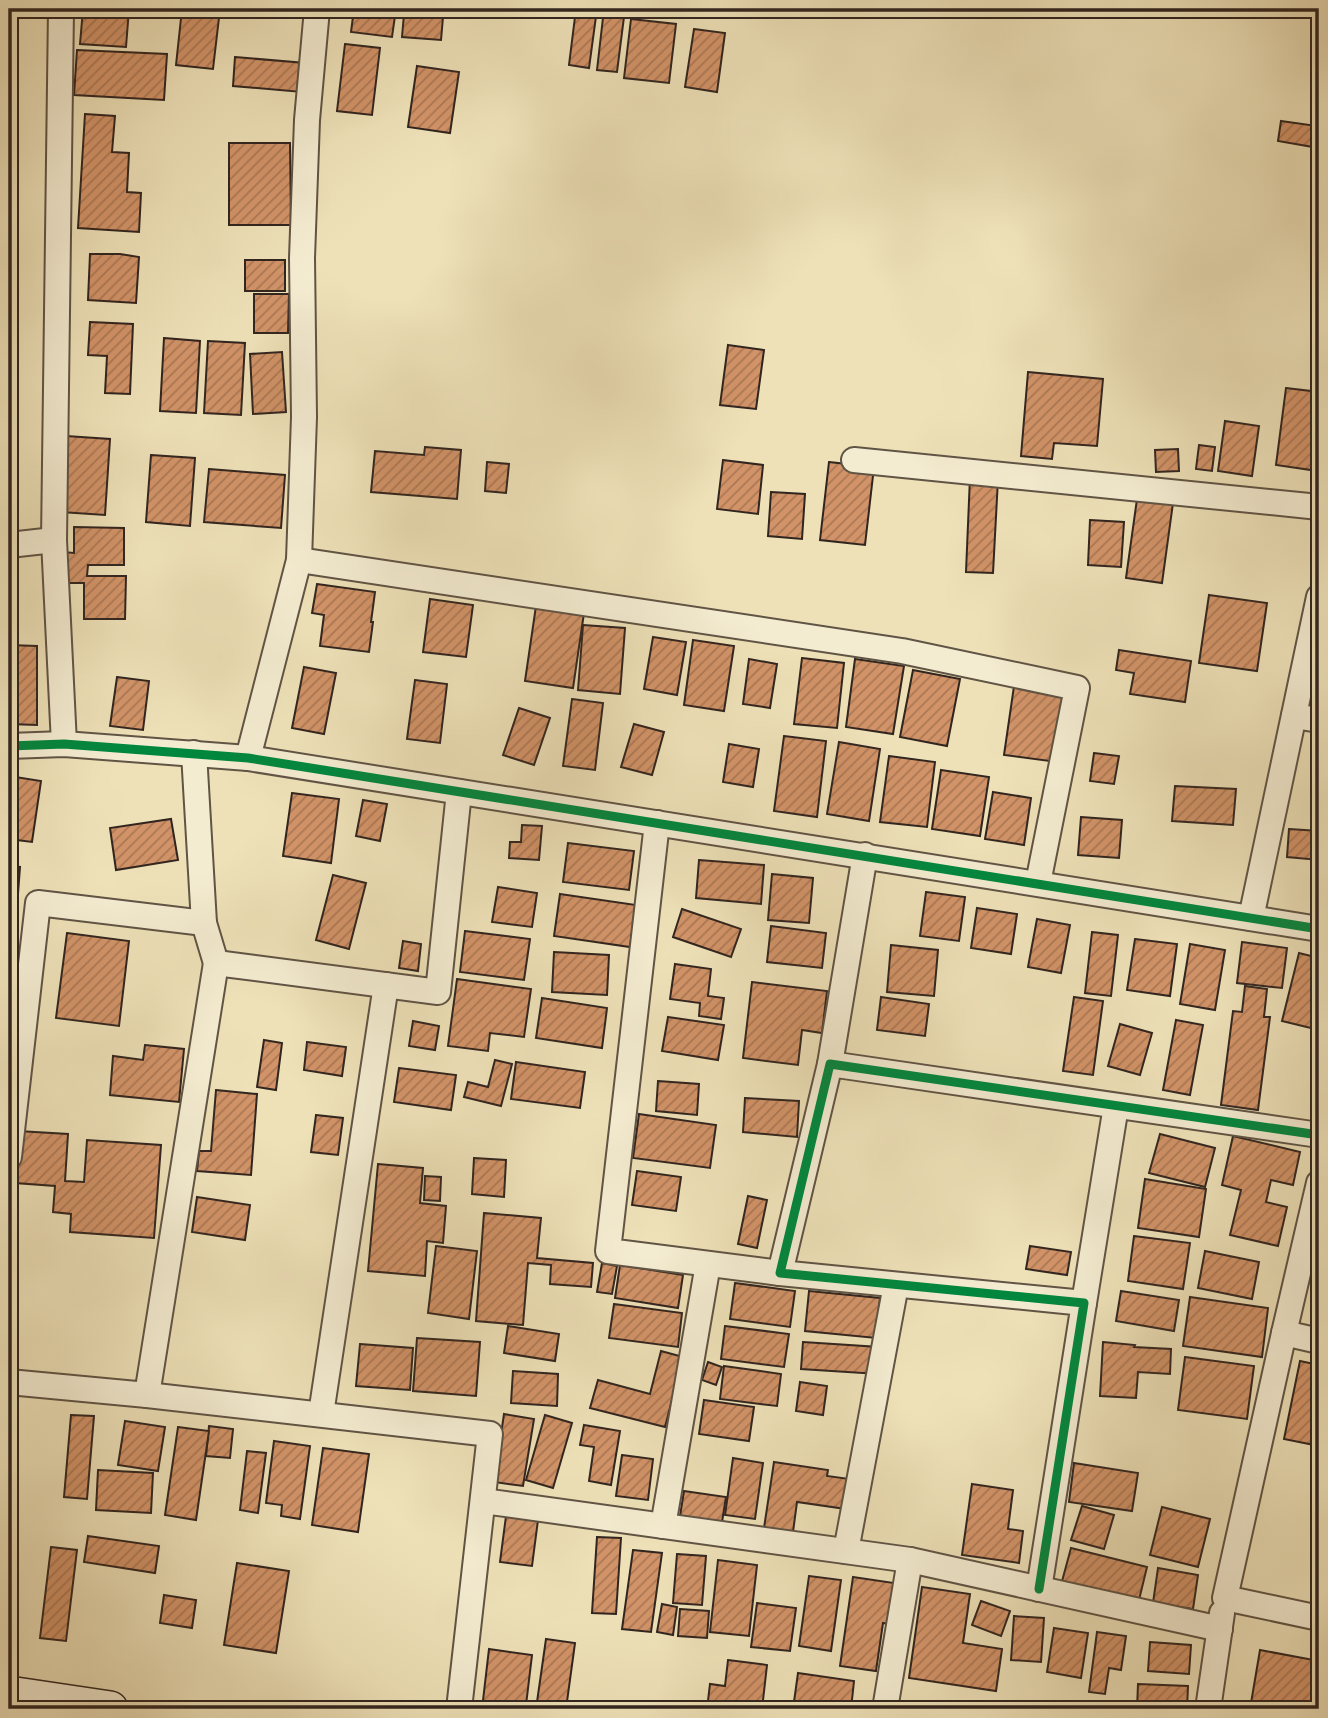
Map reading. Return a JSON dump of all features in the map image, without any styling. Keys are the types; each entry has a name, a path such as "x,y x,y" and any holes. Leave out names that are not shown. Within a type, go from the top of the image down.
{"street":[{"path":"61,9 54,540 64,744"},
{"path":"248,758 299,560 304,416 302,258 307,120 317,9"},
{"path":"854,460 1319,507"},
{"path":"9,545 54,540"},
{"path":"299,560 902,651 1077,688 1038,883"},
{"path":"1251,918 1319,597"},
{"path":"1294,716 1319,720"},
{"path":"9,746 64,744 248,758 1319,929"},
{"path":"147,1395 216,963 204,923 194,753"},
{"path":"216,963 438,992 459,792"},
{"path":"657,823 608,1251 780,1273 1084,1303"},
{"path":"780,1273 830,1064 865,855"},
{"path":"9,1157 38,903 204,923"},
{"path":"321,1414 386,985"},
{"path":"830,1064 1319,1135"},
{"path":"1039,1589 1116,1106"},
{"path":"1208,1709 1225,1598 1319,1183"},
{"path":"663,1526 708,1264"},
{"path":"846,1551 896,1284"},
{"path":"1284,1333 1319,1340"},
{"path":"9,1382 490,1434 459,1709"},
{"path":"483,1501 909,1560 1220,1629"},
{"path":"885,1709 909,1560"},
{"path":"1225,1598 1319,1618"},
{"path":"9,1694 110,1709"}],"building":[{"path":"83,9 129,9 126,47 80,44"},
{"path":"182,9 220,9 213,69 176,65"},
{"path":"354,9 396,9 392,37 351,32"},
{"path":"420,9 456,9 455,14"},
{"path":"576,9 597,9 589,68 569,65"},
{"path":"604,9 625,9 617,72 597,70"},
{"path":"404,14 443,17 441,40 402,37"},
{"path":"631,19 676,24 669,83 624,78"},
{"path":"694,29 725,33 717,92 685,87"},
{"path":"345,44 380,48 372,115 337,111"},
{"path":"77,50 167,54 164,100 74,95"},
{"path":"235,57 305,63 302,92 233,86"},
{"path":"417,66 459,72 450,133 408,127"},
{"path":"85,114 115,116 112,152 129,153 127,192 141,193 139,232 78,228"},
{"path":"1281,121 1317,126 1313,147 1278,141"},
{"path":"229,143 290,143 291,225 229,225"},
{"path":"9,248 16,248 9,325"},
{"path":"90,254 139,257 136,303 88,300"},
{"path":"245,260 285,260 285,291 245,291"},
{"path":"254,294 289,294 288,333 254,333"},
{"path":"90,322 133,324 130,394 105,393 107,356 88,355"},
{"path":"164,338 200,341 196,413 160,411"},
{"path":"208,341 245,343 241,415 204,413"},
{"path":"728,345 764,350 756,409 720,405"},
{"path":"282,352 286,412 253,414 250,354"},
{"path":"1028,372 1103,379 1097,446 1054,443 1052,459 1021,456"},
{"path":"1286,388 1319,392 1319,437 1316,436 1311,470 1276,465"},
{"path":"1225,421 1259,426 1252,476 1218,471"},
{"path":"66,436 110,439 105,515 61,512"},
{"path":"1199,445 1215,447 1212,471 1196,469"},
{"path":"425,447 461,450 457,499 371,492 375,451 424,455"},
{"path":"1178,449 1179,471 1156,472 1155,450"},
{"path":"151,455 195,458 190,526 146,522"},
{"path":"723,460 763,465 758,514 717,509"},
{"path":"487,462 509,464 506,493 485,491"},
{"path":"829,462 874,467 865,545 820,540"},
{"path":"209,469 285,475 281,528 204,522"},
{"path":"970,477 998,479 993,573 966,572"},
{"path":"771,492 805,494 802,539 768,536"},
{"path":"1137,499 1173,503 1162,583 1126,578"},
{"path":"1090,520 1124,522 1121,567 1088,565"},
{"path":"74,527 124,528 124,565 88,565 87,576 126,576 125,619 84,619 84,583 63,583 63,552 74,553"},
{"path":"317,584 375,592 369,652 320,646 324,615 312,613"},
{"path":"1209,595 1267,603 1257,671 1199,663"},
{"path":"430,599 473,605 466,657 423,652"},
{"path":"536,606 584,613 573,688 525,681"},
{"path":"583,625 625,628 620,694 578,690"},
{"path":"653,637 686,642 677,695 644,689"},
{"path":"693,640 734,646 724,711 684,705"},
{"path":"9,645 37,646 37,725 9,724"},
{"path":"1119,650 1191,661 1185,702 1130,694 1134,673 1116,670"},
{"path":"802,658 844,663 837,728 794,724"},
{"path":"749,659 777,664 770,708 743,704"},
{"path":"855,659 904,666 893,734 846,727"},
{"path":"304,667 336,673 324,734 292,728"},
{"path":"913,670 960,679 947,746 900,737"},
{"path":"117,677 149,681 143,730 110,726"},
{"path":"415,680 447,684 440,743 407,739"},
{"path":"1014,686 1066,693 1057,762 1004,755"},
{"path":"572,699 603,703 595,770 563,766"},
{"path":"519,708 550,718 534,765 503,755"},
{"path":"634,724 664,732 652,775 621,767"},
{"path":"784,736 826,741 817,817 774,811"},
{"path":"839,742 880,749 869,821 827,814"},
{"path":"729,744 759,749 753,787 723,782"},
{"path":"1094,753 1119,756 1114,784 1090,781"},
{"path":"889,756 935,762 927,827 880,822"},
{"path":"941,770 989,777 980,836 932,829"},
{"path":"9,776 41,781 32,842 9,839"},
{"path":"1175,786 1236,789 1233,825 1172,821"},
{"path":"993,792 1031,798 1024,845 985,839"},
{"path":"292,793 339,799 331,863 283,856"},
{"path":"363,800 387,804 380,841 356,836"},
{"path":"1081,817 1122,820 1119,858 1078,855"},
{"path":"171,819 178,860 116,870 110,828"},
{"path":"522,825 542,826 539,860 509,858 510,842 521,842"},
{"path":"1289,829 1319,831 1319,860 1287,857"},
{"path":"568,843 634,851 629,890 563,882"},
{"path":"699,860 764,865 761,904 696,898"},
{"path":"9,866 20,867 17,907 9,906"},
{"path":"772,874 813,878 809,923 768,920"},
{"path":"333,875 366,883 349,949 316,940"},
{"path":"498,887 537,893 532,927 492,922"},
{"path":"926,892 965,897 959,941 920,936"},
{"path":"560,894 636,905 630,947 554,936"},
{"path":"977,908 1017,914 1011,954 971,948"},
{"path":"682,909 741,929 731,957 673,937"},
{"path":"1037,919 1070,925 1061,973 1028,967"},
{"path":"771,926 826,933 822,968 767,962"},
{"path":"465,931 530,939 524,980 460,972"},
{"path":"1092,932 1118,935 1111,996 1085,993"},
{"path":"67,933 129,941 119,1026 56,1018"},
{"path":"1135,939 1177,944 1170,996 1127,990"},
{"path":"403,941 421,944 418,971 399,968"},
{"path":"1242,942 1287,948 1282,988 1237,983"},
{"path":"1190,944 1225,950 1215,1010 1180,1004"},
{"path":"891,945 938,950 934,996 887,992"},
{"path":"554,952 609,955 607,995 552,992"},
{"path":"1299,953 1319,958 1319,1030 1282,1021"},
{"path":"675,964 711,969 708,996 724,998 721,1019 699,1016 700,1003 670,999"},
{"path":"457,979 531,989 524,1037 490,1033 488,1051 448,1046"},
{"path":"752,982 827,991 822,1033 802,1030 798,1065 743,1058"},
{"path":"1245,986 1267,989 1264,1017 1270,1017 1258,1110 1221,1105 1233,1011 1242,1012"},
{"path":"881,997 929,1004 925,1036 877,1030"},
{"path":"1074,997 1103,1001 1093,1075 1063,1071"},
{"path":"542,998 607,1008 602,1048 536,1038"},
{"path":"668,1017 724,1025 718,1060 662,1051"},
{"path":"1176,1020 1203,1025 1190,1095 1163,1090"},
{"path":"413,1021 439,1026 435,1050 409,1046"},
{"path":"1120,1024 1152,1033 1140,1075 1108,1066"},
{"path":"264,1040 282,1043 276,1090 257,1087"},
{"path":"307,1042 346,1047 342,1076 304,1070"},
{"path":"145,1045 184,1049 179,1102 110,1095 113,1056 143,1060"},
{"path":"495,1060 512,1064 501,1106 464,1097 468,1082 488,1087"},
{"path":"516,1062 585,1072 580,1108 511,1099"},
{"path":"399,1068 456,1075 451,1110 394,1102"},
{"path":"658,1081 699,1084 697,1115 656,1111"},
{"path":"216,1090 257,1094 251,1175 197,1171 199,1151 211,1151"},
{"path":"745,1098 799,1101 797,1137 743,1132"},
{"path":"639,1114 716,1125 710,1168 633,1158"},
{"path":"316,1115 343,1118 338,1155 311,1152"},
{"path":"18,1131 68,1134 65,1181 84,1182 87,1140 161,1145 154,1238 70,1232 71,1214 53,1212 55,1186 15,1183"},
{"path":"1160,1134 1215,1148 1205,1187 1149,1173"},
{"path":"1233,1136 1300,1152 1293,1185 1271,1180 1266,1202 1287,1207 1278,1246 1230,1235 1241,1190 1222,1185"},
{"path":"474,1158 506,1160 504,1197 472,1194"},
{"path":"378,1164 423,1168 420,1203 446,1206 443,1243 427,1241 425,1276 368,1271"},
{"path":"637,1171 681,1177 676,1211 632,1205"},
{"path":"425,1176 441,1177 440,1201 424,1200"},
{"path":"1145,1179 1206,1189 1199,1237 1138,1228"},
{"path":"748,1196 767,1200 757,1248 738,1244"},
{"path":"197,1197 250,1205 245,1240 192,1232"},
{"path":"484,1213 541,1218 537,1258 593,1263 591,1287 550,1284 551,1265 528,1263 523,1325 476,1321"},
{"path":"1134,1236 1190,1243 1183,1289 1128,1281"},
{"path":"436,1246 477,1251 469,1319 428,1313"},
{"path":"1030,1246 1071,1252 1067,1275 1026,1269"},
{"path":"1205,1251 1259,1262 1252,1299 1198,1288"},
{"path":"602,1263 617,1266 612,1294 597,1292"},
{"path":"620,1265 683,1275 678,1308 615,1298"},
{"path":"735,1283 795,1291 790,1327 730,1319"},
{"path":"1319,1285 1319,1320 1314,1319"},
{"path":"809,1291 880,1298 876,1338 805,1331"},
{"path":"1121,1291 1179,1300 1174,1331 1116,1321"},
{"path":"1190,1297 1268,1308 1262,1357 1183,1346"},
{"path":"614,1304 682,1313 678,1347 609,1338"},
{"path":"508,1326 559,1334 555,1361 504,1353"},
{"path":"725,1326 789,1334 784,1367 721,1359"},
{"path":"417,1338 480,1342 476,1396 413,1391"},
{"path":"803,1342 879,1347 878,1374 801,1369"},
{"path":"1103,1342 1171,1349 1170,1374 1138,1372 1136,1398 1100,1396"},
{"path":"360,1344 413,1348 410,1390 356,1386"},
{"path":"661,1351 683,1357 665,1427 590,1408 598,1380 650,1394"},
{"path":"1185,1357 1254,1366 1247,1419 1178,1410"},
{"path":"1300,1361 1319,1365 1319,1446 1284,1439"},
{"path":"708,1362 722,1367 716,1385 702,1380"},
{"path":"724,1366 781,1374 777,1406 720,1399"},
{"path":"513,1371 558,1374 557,1406 511,1403"},
{"path":"800,1382 827,1386 823,1415 796,1411"},
{"path":"704,1400 754,1407 749,1441 699,1434"},
{"path":"504,1414 534,1419 523,1486 494,1482"},
{"path":"71,1415 94,1416 87,1499 64,1497"},
{"path":"545,1415 572,1423 553,1488 526,1480"},
{"path":"125,1421 165,1427 158,1471 118,1465"},
{"path":"584,1425 620,1431 611,1485 589,1481 594,1447 580,1445"},
{"path":"209,1426 233,1429 230,1458 206,1456"},
{"path":"178,1427 209,1431 196,1520 165,1515"},
{"path":"274,1441 310,1446 300,1519 281,1516 282,1505 266,1503"},
{"path":"323,1448 369,1454 358,1532 312,1525"},
{"path":"247,1451 266,1453 258,1513 240,1510"},
{"path":"622,1455 653,1459 648,1500 616,1496"},
{"path":"733,1458 763,1463 755,1519 725,1515"},
{"path":"774,1462 828,1470 827,1476 857,1480 853,1510 797,1502 793,1532 764,1528"},
{"path":"1074,1463 1138,1473 1132,1511 1069,1502"},
{"path":"98,1470 153,1473 151,1513 96,1510"},
{"path":"972,1484 1013,1490 1008,1529 1023,1531 1019,1563 962,1555"},
{"path":"684,1491 726,1497 722,1522 680,1516"},
{"path":"1082,1506 1114,1515 1104,1549 1071,1540"},
{"path":"1162,1507 1210,1519 1198,1567 1150,1555"},
{"path":"506,1516 538,1520 532,1566 500,1562"},
{"path":"88,1536 159,1546 155,1573 84,1562"},
{"path":"597,1537 621,1538 616,1614 592,1613"},
{"path":"51,1547 77,1550 66,1641 40,1638"},
{"path":"1071,1548 1147,1567 1138,1604 1061,1585"},
{"path":"633,1550 662,1553 651,1632 622,1629"},
{"path":"677,1554 706,1556 702,1605 673,1603"},
{"path":"718,1560 757,1565 749,1636 710,1632"},
{"path":"237,1563 289,1571 276,1653 224,1645"},
{"path":"1158,1568 1198,1575 1193,1609 1153,1603"},
{"path":"809,1576 841,1580 831,1651 799,1646"},
{"path":"853,1577 894,1583 888,1624 883,1623 876,1671 840,1666"},
{"path":"922,1587 970,1594 963,1643 1002,1649 996,1691 909,1678"},
{"path":"164,1595 196,1600 192,1628 160,1623"},
{"path":"981,1601 1010,1611 1001,1636 972,1625"},
{"path":"757,1603 796,1608 790,1651 751,1647"},
{"path":"662,1604 677,1607 673,1635 657,1632"},
{"path":"680,1609 709,1611 707,1638 678,1636"},
{"path":"1014,1616 1044,1618 1041,1662 1011,1660"},
{"path":"1054,1628 1088,1633 1081,1678 1047,1672"},
{"path":"1097,1632 1126,1636 1121,1670 1109,1668 1105,1694 1089,1692"},
{"path":"546,1639 575,1643 566,1709 536,1709"},
{"path":"1150,1642 1191,1645 1189,1674 1148,1671"},
{"path":"489,1649 532,1655 526,1705 513,1703 512,1709 482,1709"},
{"path":"1260,1650 1319,1661 1319,1709 1250,1709"},
{"path":"728,1660 767,1665 762,1709 707,1709 710,1684 725,1686"},
{"path":"798,1673 854,1681 851,1709 793,1709"},
{"path":"1138,1684 1188,1686 1187,1709 1137,1709"}],"cycle path":[{"path":"9,746 64,744 248,758 1319,929"},
{"path":"1039,1589 1084,1303 780,1273 830,1064 1319,1135"}]}
